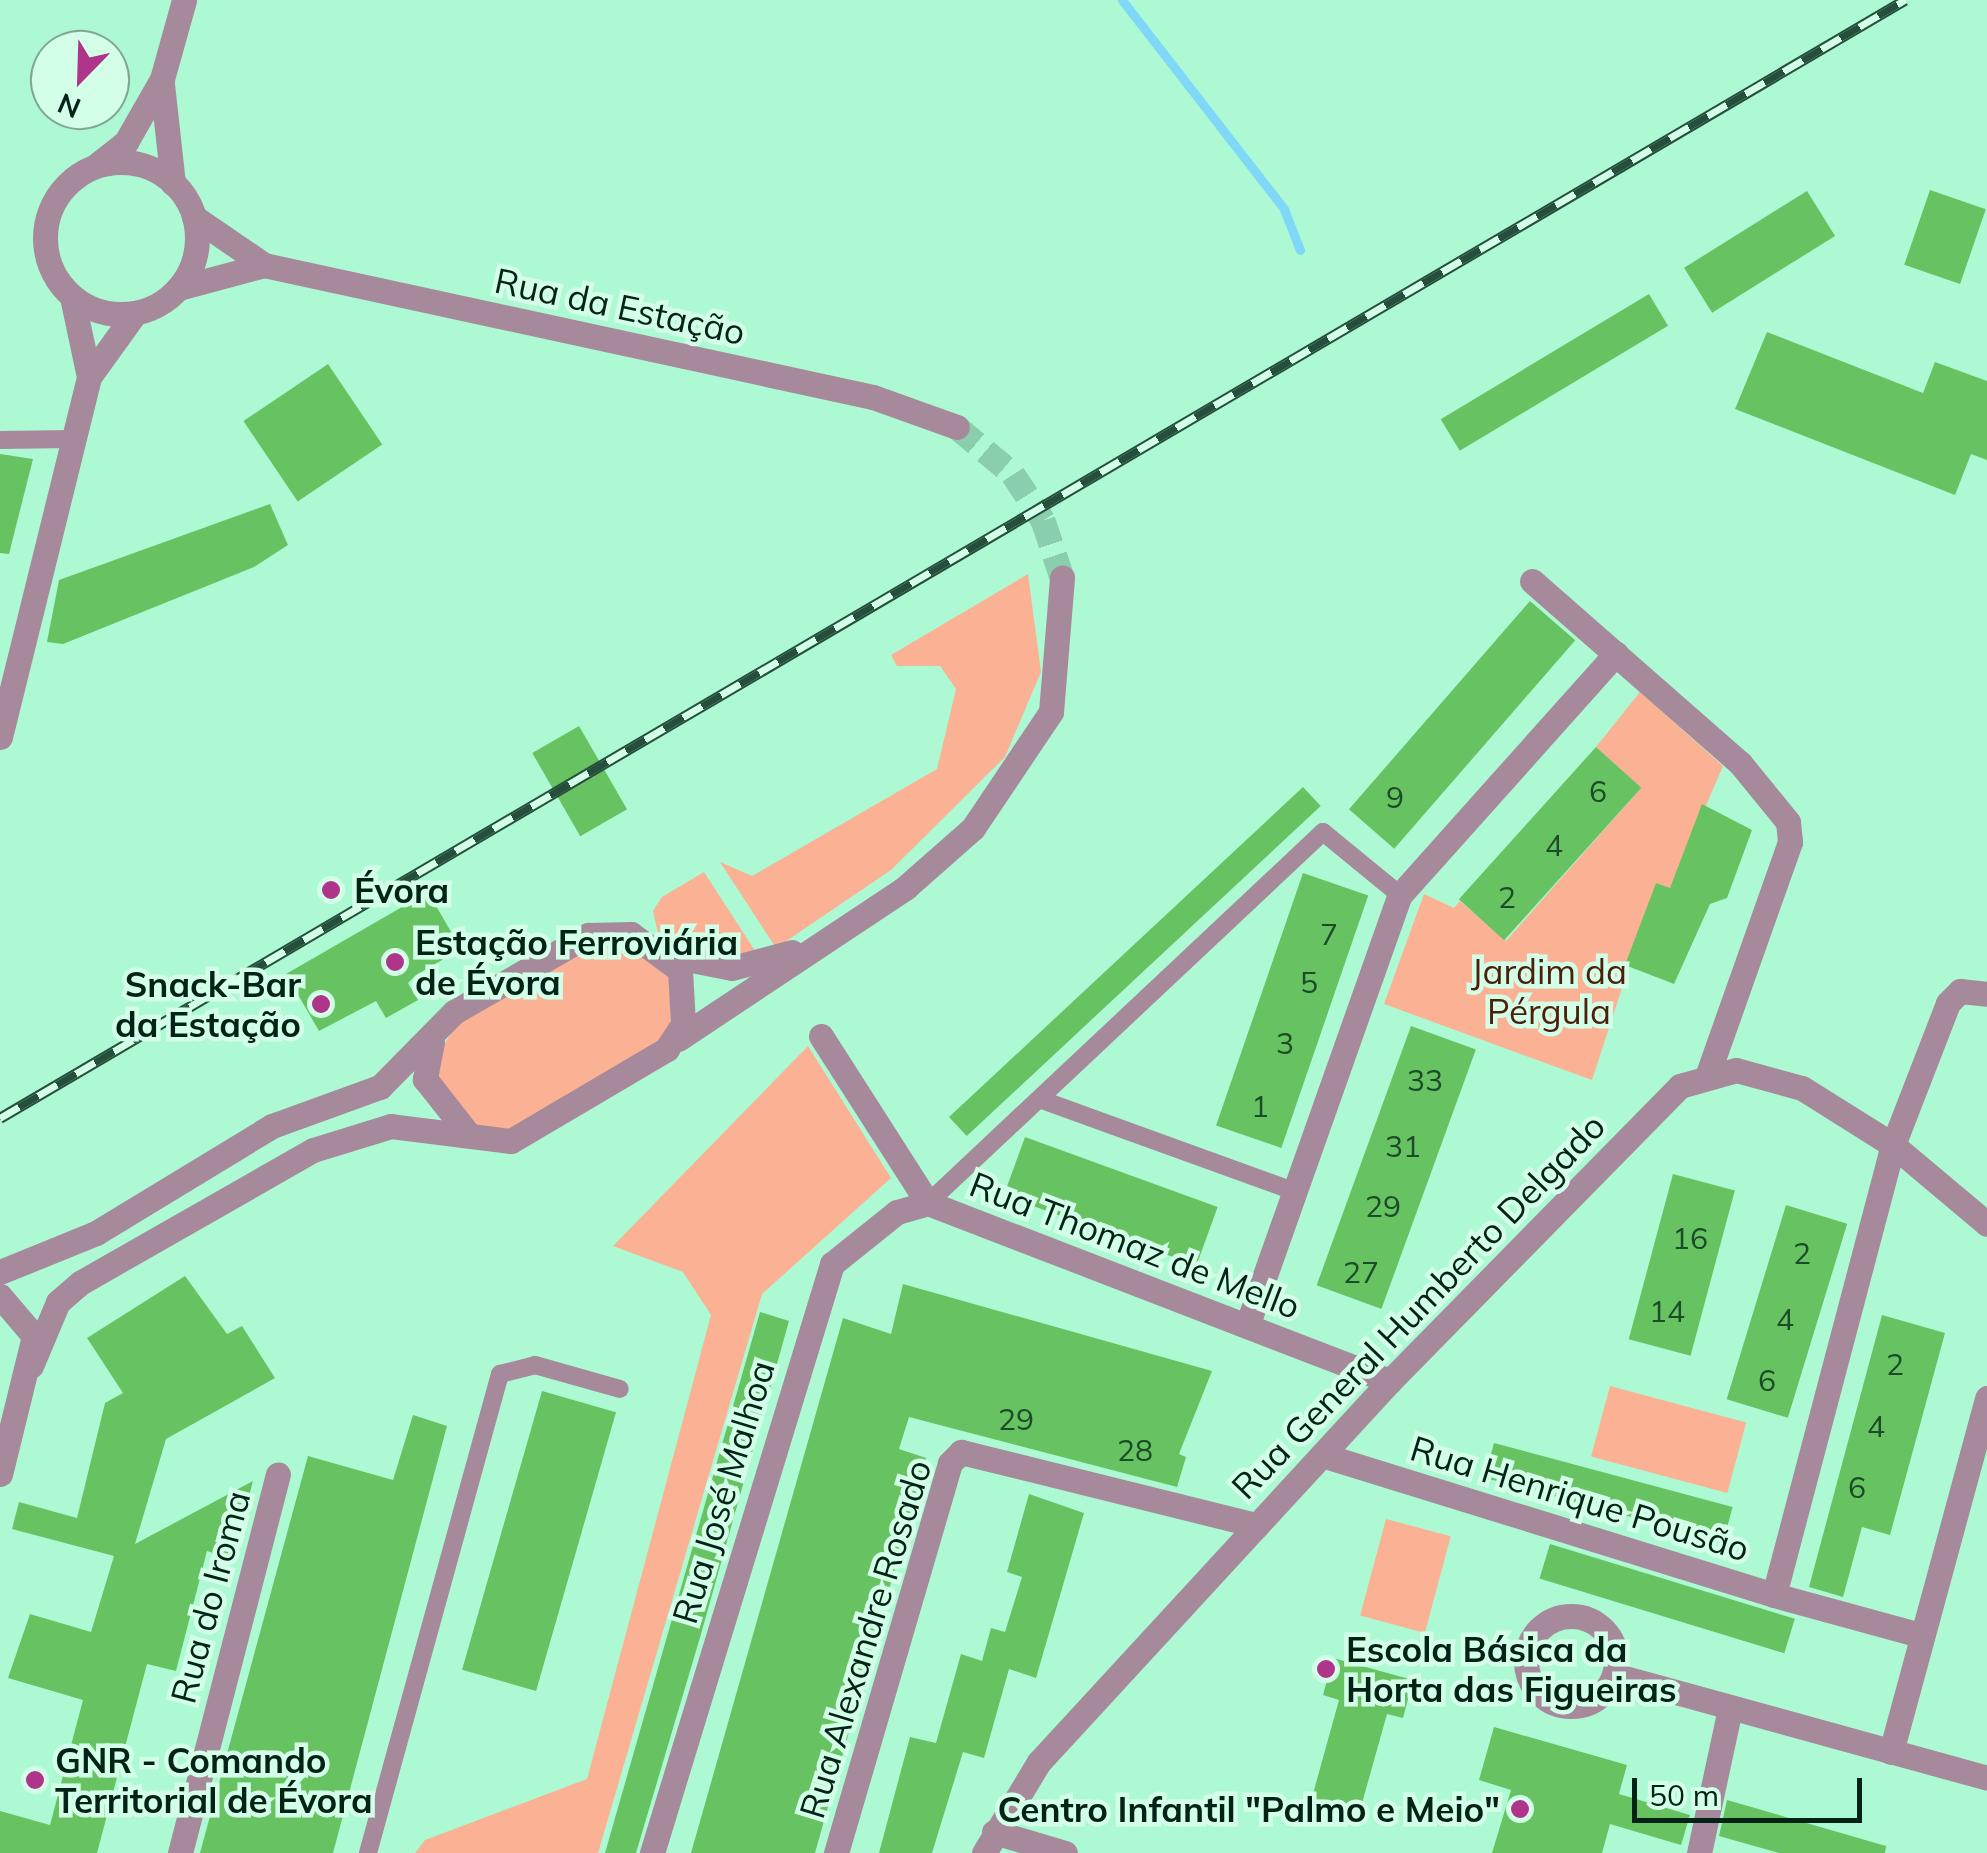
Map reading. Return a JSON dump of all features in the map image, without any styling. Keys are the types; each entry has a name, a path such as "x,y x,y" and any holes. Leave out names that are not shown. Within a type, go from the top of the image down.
{"street":[{"path":"89,378 72,296 46,254 48,216 68,183 126,142 162,79 184,0"},
{"path":"0,737 89,378 135,313 179,288 196,253 194,216 173,183 162,79"},
{"path":"95,166 133,163 173,183"},
{"name":"Rua da Estação","path":"194,216 264,264 873,397 957,428"},
{"name":"Rua da Estação","path":"179,288 264,264"},
{"path":"72,296 135,313"},
{"path":"0,1474 31,1366 58,1302 80,1283 252,1181 391,1126 512,1141 678,1039 919,876 1028,758 1060,676 1062,577"},
{"path":"1532,581 1740,763 1788,822 1790,842 1708,1074 1765,1073 1893,1145 1987,1224"},
{"path":"1246,1326 1400,894 1616,653"},
{"path":"0,1272 96,1233 272,1126 380,1087 442,1025 588,935 631,934 665,954 742,967 820,942"},
{"path":"665,954 684,980 678,1039"},
{"name":"Rua Henrique Pousão","path":"1322,1455 1774,1595 1893,1145 1948,1002 1960,991 1987,994"},
{"path":"442,1025 424,1080 436,1104 473,1136"},
{"name":"Rua Thomaz de Mello","path":"821,1036 928,1203 1390,1381"},
{"name":"Rua General Humberto Delgado","path":"989,1843 1039,1762 1390,1381 1680,1086 1708,1074"},
{"name":"Rua José Malhoa","path":"652,1853 832,1264 898,1212 928,1203"},
{"path":"0,1296 34,1336 31,1366"},
{"path":"1891,1752 1987,1398"},
{"name":"Rua Alexandre Rosado","path":"836,1853 961,1452 1256,1525"},
{"name":"Rua do Iroma","path":"180,1853 278,1474"},
{"path":"1774,1595 1920,1635"},
{"path":"1614,1676 1987,1778"},
{"path":"1699,1853 1730,1708"},
{"path":"989,1843 1066,1853"}],"lane":[{"path":"0,440 74,439"},
{"path":"928,1203 1323,832 1400,894"},
{"path":"1042,1100 1294,1192"},
{"path":"368,1853 500,1374 535,1365 620,1389"}],"green space":[{"path":"1028,574 1041,672 1005,757 891,870 776,948 720,862 752,876 937,769 956,689 940,666 897,666 891,655"},
{"name":"Jardim da Pérgula","path":"1640,692 1723,766 1670,889 1656,884 1592,1080 1384,1004 1424,894 1454,908 1460,901 1506,941 1641,788 1596,747"},
{"path":"704,872 759,957 730,960 659,937 653,911 662,897"},
{"path":"619,942 672,978 670,1036 511,1129 478,1127 445,1101 433,1062 460,1019 588,945"},
{"path":"808,1046 891,1178 762,1294 598,1853 415,1853 425,1840 587,1779 711,1315 683,1272 613,1246"},
{"path":"1610,1386 1746,1422 1727,1493 1591,1457"},
{"path":"1386,1519 1451,1536 1425,1633 1360,1616"}],"building":[{"path":"1930,190 1986,209 1960,284 1904,265"},
{"path":"1807,191 1835,236 1712,313 1684,268"},
{"path":"1649,294 1668,326 1460,451 1441,419"},
{"path":"1767,332 1923,393 1935,362 1987,381 1987,460 1971,454 1955,495 1735,409"},
{"path":"328,364 382,444 298,501 243,421"},
{"path":"0,454 33,459 9,554 0,553"},
{"path":"270,504 288,545 254,567 63,644 47,642 59,580"},
{"path":"1530,601 1575,640 1394,849 1349,809"},
{"path":"579,726 627,809 580,836 532,753"},
{"path":"1596,747 1641,788 1504,940 1459,899"},
{"path":"1303,787 1321,806 967,1136 949,1117"},
{"path":"1702,804 1752,830 1727,898 1710,904 1674,984 1625,965 1656,883 1670,888"},
{"path":"1303,873 1368,895 1281,1148 1216,1125"},
{"name":"Estação Ferroviária de Évora","path":"428,892 461,949 408,983 418,1000 386,1018 376,1001 319,1031 286,974"},
{"path":"1411,1026 1476,1050 1381,1309 1317,1285"},
{"path":"1025,1137 1218,1207 1196,1265 1004,1195"},
{"path":"1673,1174 1735,1191 1691,1356 1629,1339"},
{"path":"1786,1205 1847,1224 1788,1418 1727,1399"},
{"path":"185,1276 227,1334 242,1326 275,1378 166,1439 135,1544 253,1481 232,1559 207,1551 176,1671 147,1664 97,1853 0,1853 0,1811 50,1825 83,1700 8,1678 30,1614 91,1632 114,1556 12,1529 19,1502 77,1518 105,1403 123,1393 87,1338"},
{"path":"903,1284 1212,1371 1179,1454 1186,1457 1177,1487 909,1417 899,1449 926,1458 815,1853 691,1853 843,1318 891,1334"},
{"path":"760,1312 789,1321 701,1634 636,1853 605,1853"},
{"path":"1882,1315 1945,1333 1890,1535 1862,1527 1843,1597 1809,1587"},
{"path":"542,1391 616,1412 536,1691 462,1670"},
{"path":"413,1415 447,1426 333,1853 200,1853 308,1456 393,1480"},
{"path":"1494,1443 1733,1507 1723,1542 1485,1478"},
{"path":"1029,1494 1084,1513 1036,1678 1009,1669 984,1758 963,1752 932,1853 879,1853 910,1737 936,1743 961,1654 982,1661 991,1628 1005,1632 1022,1577 1007,1572"},
{"path":"1550,1544 1795,1619 1784,1653 1539,1578"},
{"path":"1333,1658 1413,1680 1403,1718 1387,1714 1359,1814 1311,1801 1339,1700 1323,1695"},
{"name":"Centro Infantil \"Palmo e Meio\"","path":"1494,1727 1627,1765 1619,1794 1690,1815 1681,1845 1610,1824 1602,1853 1492,1853 1511,1790 1479,1780"},
{"path":"1727,1800 1886,1846 1885,1853 1779,1853 1719,1836"}],"waterway":[{"path":"1122,0 1284,209 1300,250"}],"tunnel":[{"path":"957,427 1013,474 1043,520 1062,577"}],"railway":[{"path":"0,1118 1905,0"}],"place":[{"name":"Évora","path":"331,890"},
{"name":"Estação Ferroviária de Évora","path":"395,962"},
{"name":"Snack-Bar da Estação","path":"321,1004"},
{"name":"Escola Básica da Horta das Figueiras","path":"1326,1669"},
{"name":"GNR - Comando Territorial de Évora","path":"35,1780"},
{"name":"Centro Infantil \"Palmo e Meio\"","path":"1520,1809"}]}
